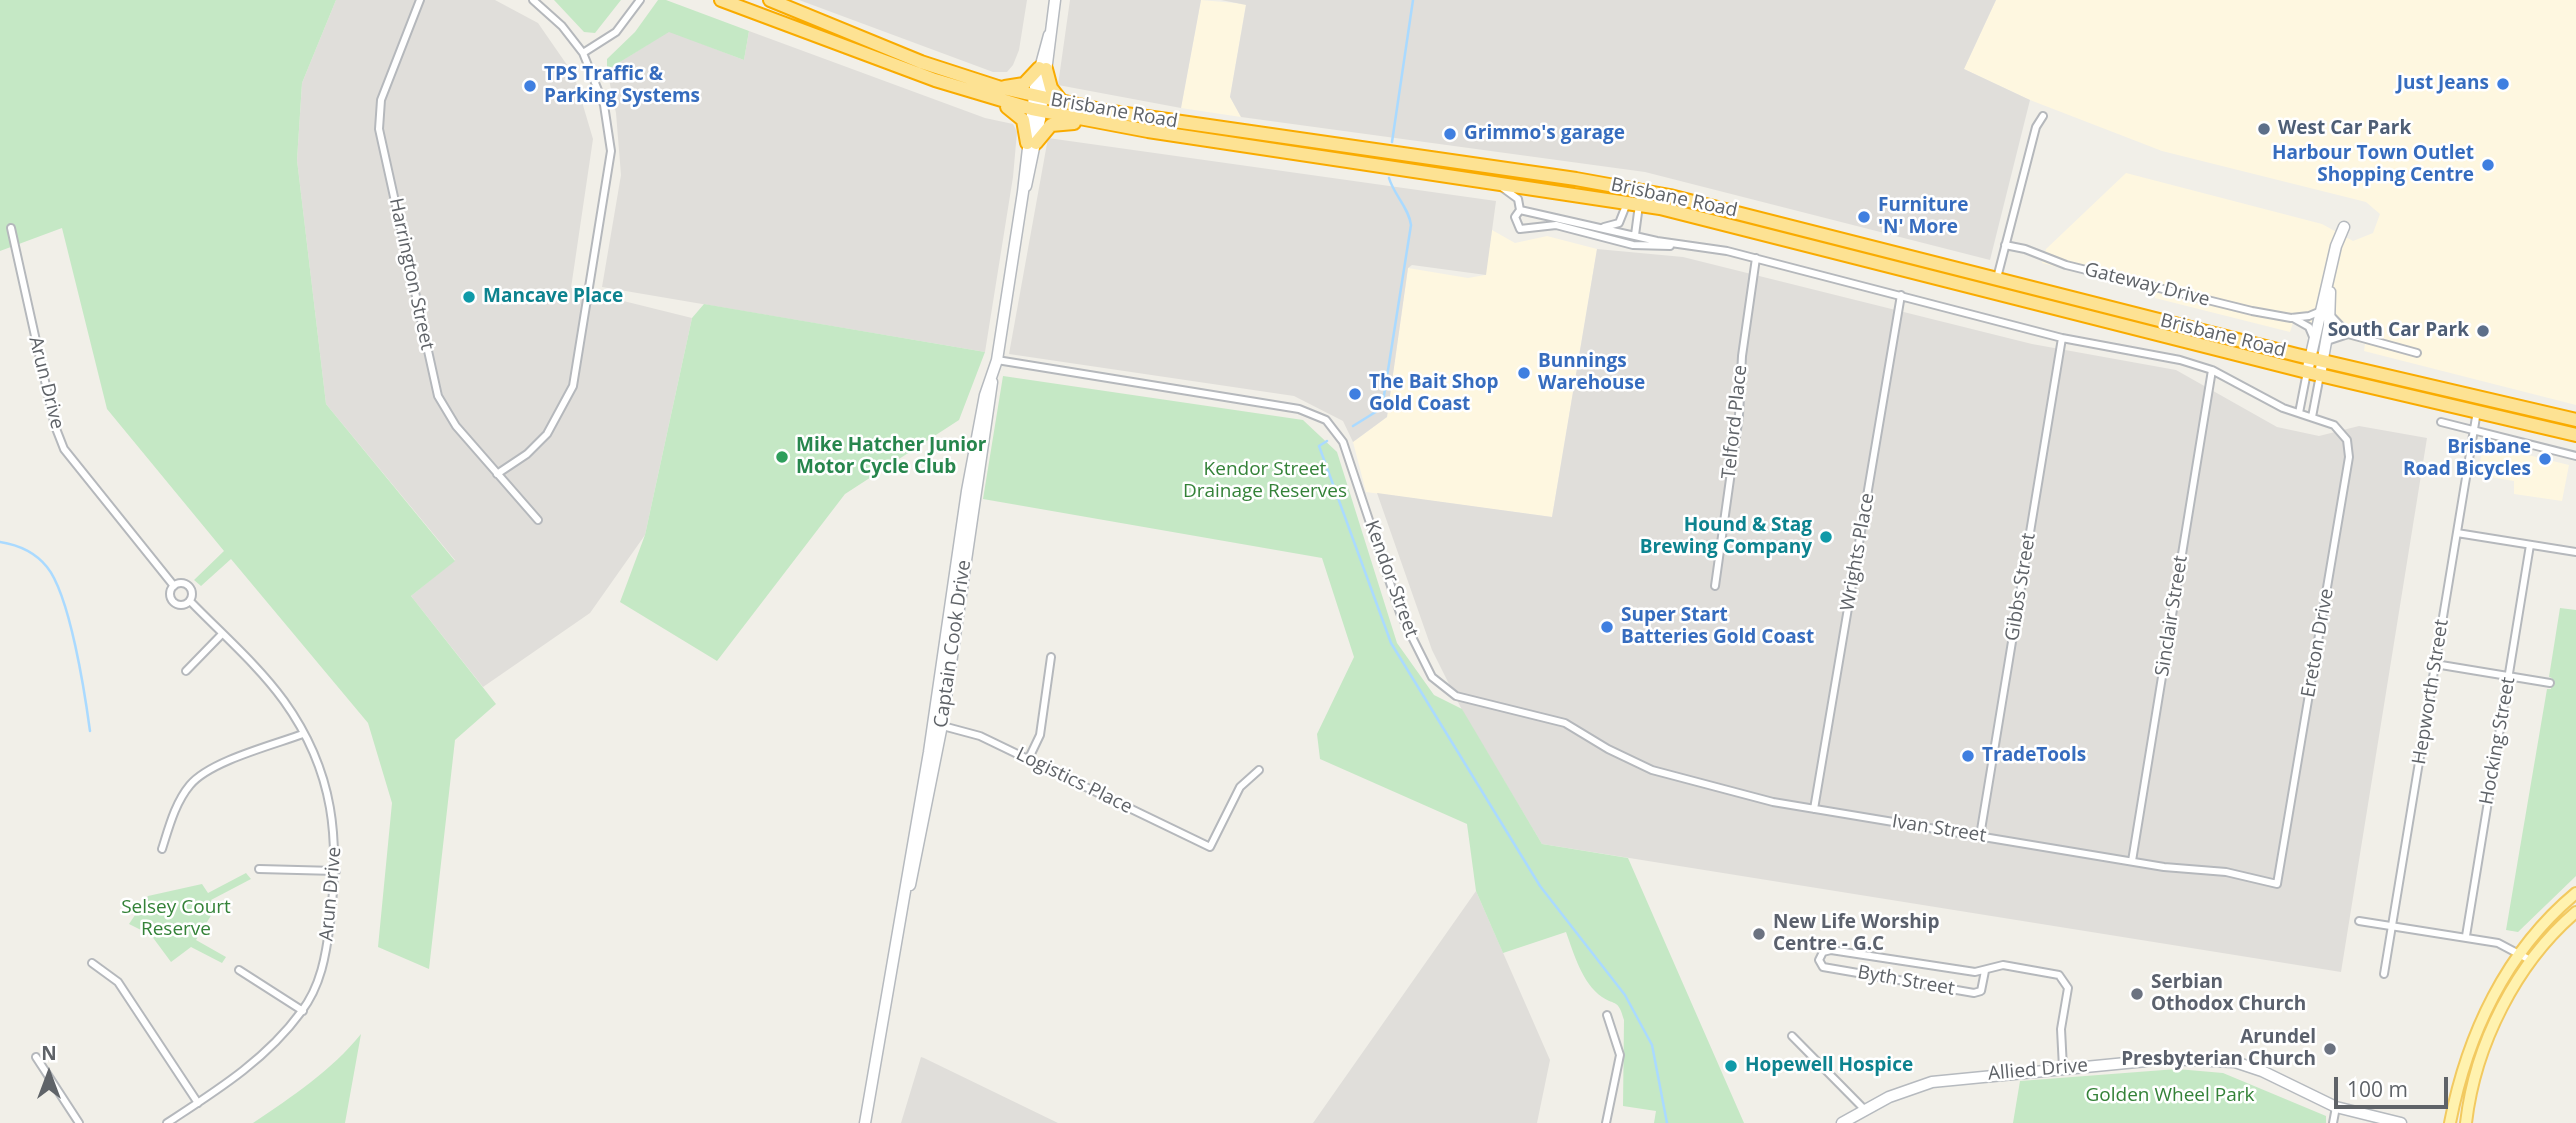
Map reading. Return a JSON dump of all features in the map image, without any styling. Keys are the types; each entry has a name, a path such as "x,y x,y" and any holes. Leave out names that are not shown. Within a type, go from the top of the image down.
{"highway":[{"path":"710,0 749,10"},
{"name":"Brisbane Road","path":"721,0 998,94 1095,123 1480,179 1716,206 2316,360 2576,420"},
{"name":"Brisbane Road","path":"770,0 998,94"},
{"path":"1063,103 1051,89 1043,69 1024,84 998,94 1023,120 1032,143 1054,124 1095,123"},
{"name":"Brisbane Road","path":"1037,104 1063,103 1635,196 2314,374 2576,435"}],"main road":[{"path":"2450,1123 2475,1033 2492,997 2520,954 2576,893"},
{"path":"2466,1123 2475,1077 2487,1041 2504,1005 2556,930 2576,912"}],"street":[{"name":"Harrington Street","path":"420,0 381,100 379,129 438,396 456,426 538,520"},
{"path":"497,474 527,454 547,434 573,386 611,150 604,105 583,53 562,26 533,0"},
{"path":"583,53 616,32 640,0"},
{"name":"Captain Cook Drive","path":"865,1123 901,909 938,725 967,491 985,396 997,360 1055,0"},
{"path":"1997,278 2036,127 2043,116"},
{"path":"1480,179 1515,195 1520,210"},
{"path":"1585,224 1616,226 1635,196"},
{"path":"1635,196 1635,234"},
{"path":"1520,210 1676,245"},
{"path":"1520,210 1515,217 1520,229 1561,225 1618,242 1662,247 1676,245"},
{"path":"2316,360 2327,341 2325,313 2336,246 2344,227"},
{"name":"Arun Drive","path":"11,228 55,426 64,449 174,586"},
{"path":"1618,242 1635,234"},
{"name":"Brisbane Road","path":"1676,245 1720,249 2062,338 2180,360 2212,370 2273,404 2315,418"},
{"name":"Gateway Drive","path":"2005,245 2106,275 2252,312 2291,318 2325,313"},
{"name":"Telford Place","path":"1715,586 1739,415 1742,356 1756,258"},
{"name":"Wrights Place","path":"1814,809 1901,295"},
{"path":"2325,313 2348,334 2417,354"},
{"path":"2314,339 2325,313"},
{"path":"2291,318 2306,324 2314,339 2315,418"},
{"path":"2327,341 2348,334"},
{"name":"Gibbs Street","path":"1980,836 2062,338"},
{"name":"Kendor Street","path":"997,360 1299,409 1326,420 1343,442 1400,613 1432,677 1456,696 1565,723 1608,749"},
{"name":"Sinclair Street","path":"2132,861 2212,370"},
{"name":"Brisbane Road","path":"2299,413 2314,374"},
{"name":"Hepworth Street","path":"2384,974 2477,411"},
{"name":"Ereton Drive","path":"2277,884 2349,457 2347,440 2340,429 2315,418"},
{"path":"2441,422 2576,456"},
{"path":"2457,533 2576,552"},
{"name":"Hocking Street","path":"2466,936 2530,545"},
{"path":"181,583 189,586 192,593 190,601 180,605 173,602 170,596 174,586 181,583"},
{"name":"Arun Drive","path":"167,1123 263,1055 303,1011 317,986 326,953 336,871 336,843 328,798 303,734 284,701 190,601"},
{"path":"186,671 222,634"},
{"path":"1029,758 1040,735 1051,657"},
{"path":"2435,664 2550,683"},
{"name":"Logistics Place","path":"938,725 969,731 1210,847 1240,787 1259,770"},
{"path":"162,849 172,817 191,783 210,770 303,734"},
{"name":"Ivan Street","path":"1608,749 1651,770 1773,802 2132,861 2226,873 2277,884"},
{"path":"259,869 336,871"},
{"path":"2359,921 2466,936 2505,945 2532,961"},
{"name":"Byth Street","path":"1985,971 1981,991 1974,993 1823,967 1819,960 1823,952 1831,950 1985,971 2003,965 2059,975 2066,981 2068,988 2061,1029 2063,1068"},
{"path":"92,963 118,982 198,1103"},
{"path":"239,970 303,1011"},
{"path":"1606,1123 1620,1055 1607,1016"},
{"path":"1792,1035 1865,1110"},
{"path":"36,1057 79,1123"},
{"name":"Allied Drive","path":"1842,1123 1889,1097 1932,1082 2167,1059 2221,1060 2262,1071 2336,1107 2400,1123"},
{"path":"2333,1123 2336,1107"}],"shaded area":[{"path":"336,0 495,0 538,23 574,75 593,139 571,288 692,318 645,535 590,613 483,687 411,596 455,560 326,404 297,160 302,83"},
{"path":"799,0 1027,0 1019,50 1013,65 1007,72 993,72"},
{"path":"1070,0 1201,0 1181,108 1058,85"},
{"path":"1201,0 1246,4 1230,97 1241,117 1181,108"},
{"path":"1221,0 1996,0 1964,69 2030,100 1990,260 1645,172 1241,117 1230,97 1246,5"},
{"path":"1996,0 2576,0 2576,405 2364,351 2365,344 2293,323 2290,332 2155,298 2155,292 2042,263 2046,249 2126,173 2322,224 2353,241 2373,233 2380,214 2366,202 2162,151 2030,100 1964,69"},
{"path":"669,31 744,60 749,31 985,118 1013,124 1017,132 1013,177 985,352 602,287 621,175 616,113 607,70"},
{"path":"1048,138 1496,201 1486,275 1412,265 1408,268 1387,417 1353,442 1343,421 1294,396 1009,354"},
{"path":"1492,230 1515,243 1547,236 1597,249 1552,517 1366,492 1353,442 1387,417 1408,268 1468,278 1485,275"},
{"path":"1597,249 1683,257 2032,344 2176,370 2277,427 2319,436 2359,426 2427,438 2341,972 1542,844 1464,714 1432,650 1377,493 1552,517"},
{"path":"2483,444 2569,465 2562,501 2514,494 2514,481 2478,475"},
{"path":"1476,891 1550,1060 1537,1123 1313,1123"},
{"path":"921,1057 924,1058 1058,1123 901,1123"}],"green space":[{"path":"0,0 336,0 302,83 297,160 326,404 455,561 411,596 496,704 455,740 429,969 378,947 392,803 368,723 231,559 201,586 194,580 224,551 107,409 62,228 0,251"},
{"path":"554,0 621,0 595,33 584,32"},
{"path":"658,0 666,0 749,31 744,60 669,32 607,70 607,59 635,32"},
{"name":"Mike Hatcher Junior Motor Cycle Club","path":"704,304 985,352 959,420 845,494 717,661 620,602 645,535 692,318"},
{"name":"Kendor Street Drainage Reserves","path":"1003,376 1303,420 1337,452 1397,643 1434,695 1462,709 1542,844 1628,858 1744,1123 1654,1123 1656,1111 1623,1106 1622,1013 1616,1004 1602,997 1589,984 1566,932 1503,953 1476,891 1467,824 1320,759 1317,734 1354,657 1322,558 983,499"},
{"path":"2560,608 2576,610 2576,876 2518,932 2506,930 2547,689 2551,689 2552,678 2549,677"},
{"name":"Selsey Court Reserve","path":"246,873 251,879 211,900 215,909 196,940 226,957 222,963 191,947 171,962 151,935 129,924 148,896 202,884 208,893"},
{"path":"361,1034 345,1123 253,1123 324,1071"},
{"name":"Golden Wheel Park","path":"2177,1069 2223,1073 2326,1116 2326,1123 2013,1123 2020,1081"}],"waterway":[{"path":"1392,142 1413,0"},
{"path":"1353,426 1382,408 1411,225 1389,178"},
{"path":"1327,441 1319,446 1391,643 1540,886 1625,995 1652,1045 1667,1123"},
{"path":"0,542 32,553 47,567 55,581 63,599 75,646 90,731"}],"place":[{"name":"Just Jeans","path":"2503,84"},
{"name":"TPS Traffic & Parking Systems","path":"530,86"},
{"name":"West Car Park","path":"2264,129"},
{"name":"Grimmo's garage","path":"1450,134"},
{"name":"Harbour Town Outlet Shopping Centre","path":"2488,165"},
{"name":"Furniture 'N' More","path":"1864,217"},
{"name":"Mancave Place","path":"469,297"},
{"name":"South Car Park","path":"2483,331"},
{"name":"Bunnings Warehouse","path":"1524,373"},
{"name":"The Bait Shop Gold Coast","path":"1355,394"},
{"name":"Mike Hatcher Junior Motor Cycle Club","path":"782,457"},
{"name":"Brisbane Road Bicycles","path":"2545,459"},
{"name":"Hound & Stag Brewing Company","path":"1826,537"},
{"name":"Super Start Batteries Gold Coast","path":"1607,627"},
{"name":"TradeTools","path":"1968,756"},
{"name":"New Life Worship Centre - G.C","path":"1759,934"},
{"name":"Serbian Othodox Church","path":"2137,994"},
{"name":"Arundel Presbyterian Church","path":"2330,1049"},
{"name":"Hopewell Hospice","path":"1731,1066"}]}
